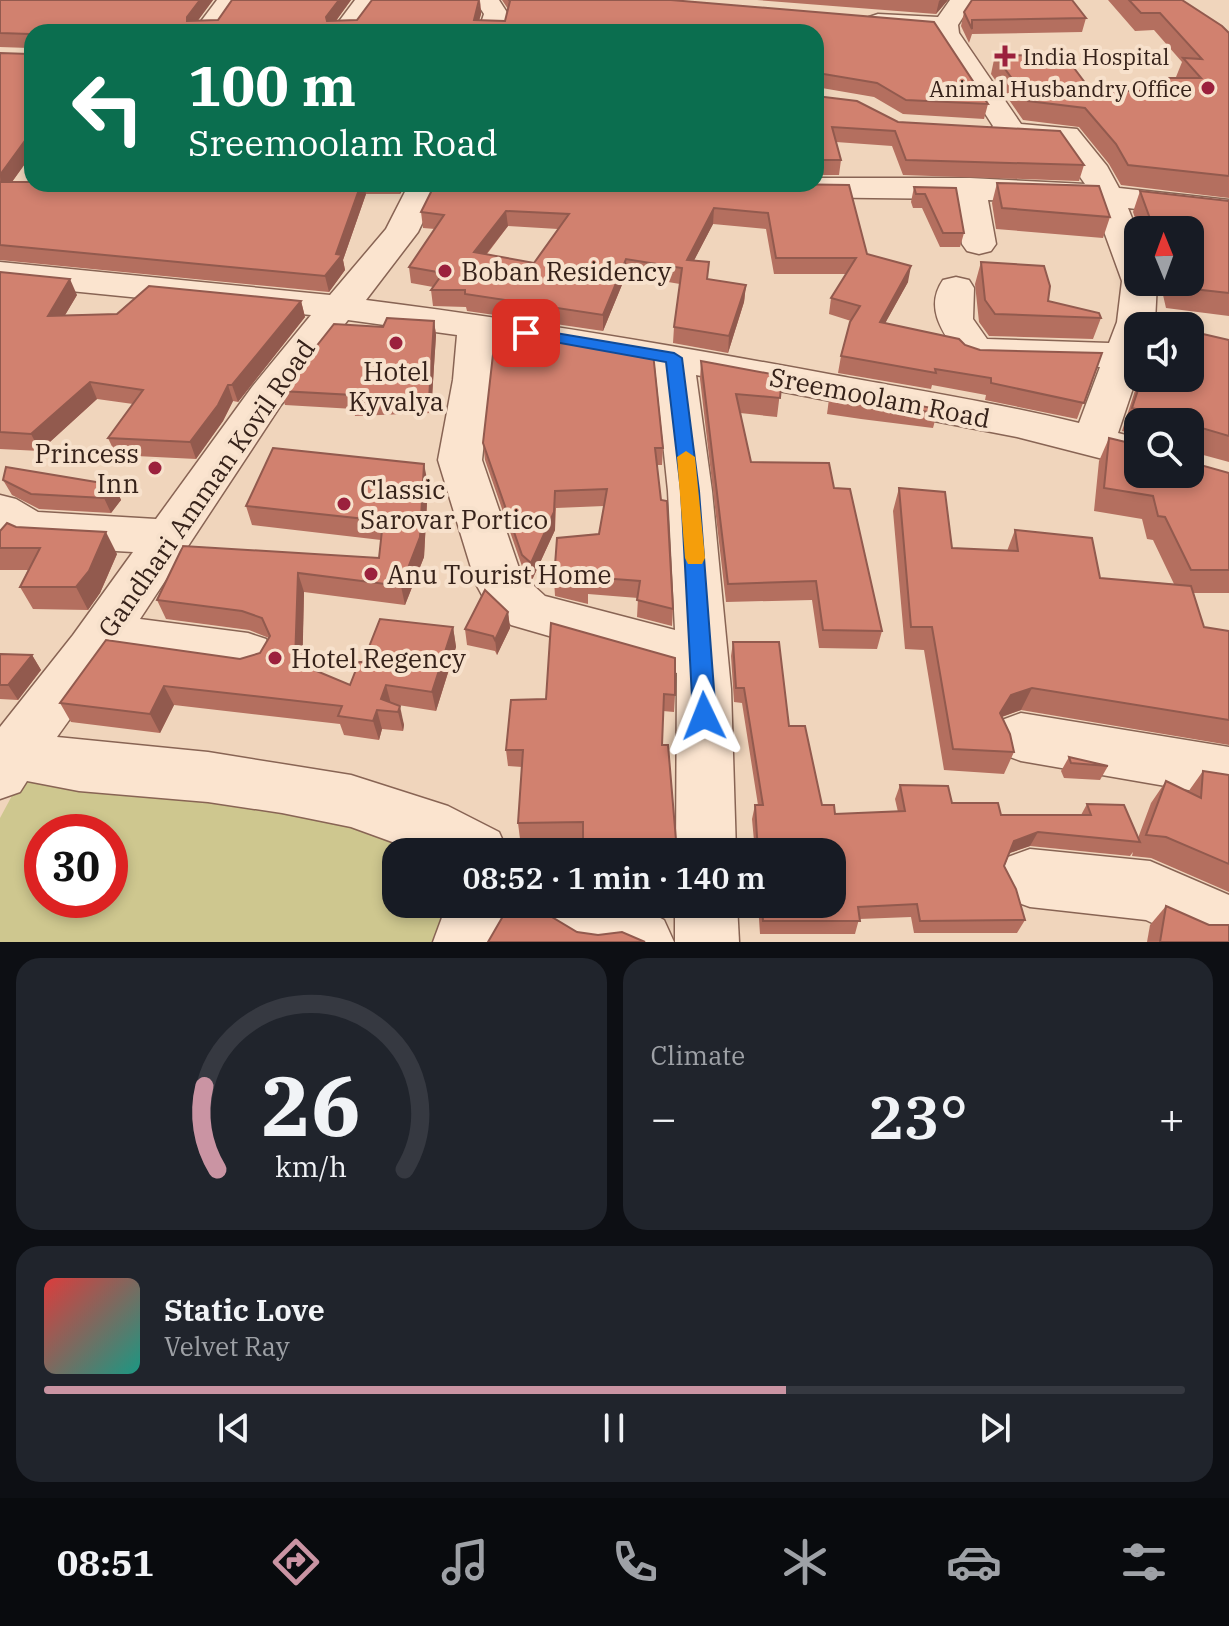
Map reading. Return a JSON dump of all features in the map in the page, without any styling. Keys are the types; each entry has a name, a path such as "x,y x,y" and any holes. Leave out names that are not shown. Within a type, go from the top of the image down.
{"street":[{"path":"212,24 229,0"},
{"path":"350,24 367,0"},
{"path":"487,0 496,14 493,24"},
{"path":"962,0 945,25 946,33 1012,132"},
{"path":"858,21 945,25"},
{"path":"971,131 1066,135 1096,173 1124,242"},
{"path":"824,187 970,188 1107,195 1229,210"},
{"path":"970,188 979,244"},
{"name":"Gandhari Amman Kovil Road","path":"4,759 103,634 292,360 335,307 380,261 407,221 421,192"},
{"name":"Sreemoolam Road","path":"0,273 186,288 477,325 978,415 1124,449"},
{"path":"956,288 954,319 975,351 1123,356"},
{"path":"1094,441 1136,322 1137,296"},
{"path":"477,325 473,380 460,460 500,584 529,611 702,659"},
{"path":"674,358 690,491 702,659 706,838"},
{"path":"0,511 29,529 167,537"},
{"path":"103,634 248,654"},
{"path":"1021,737 1229,772"},
{"path":"4,759 267,785 351,801 427,825 452,838"},
{"path":"1030,878 1150,891 1229,927"},
{"path":"465,942 473,918"},
{"path":"598,918 642,942"},
{"path":"706,918 707,942"}],"shaded area":[{"path":"36,751 347,801 420,838 382,838 382,918 447,918 434,942 0,942 0,818"}],"building":[{"path":"0,0 200,0 187,21 218,20 232,0 339,0 326,17 327,21 357,20 372,0 479,0 474,20 505,21 509,0 671,0 934,22 988,104 906,100 877,83 824,74 824,24 24,24 24,34 0,33"},
{"path":"972,0 1072,0 1086,18 972,20 972,29 964,12"},
{"path":"1129,0 1182,0 1229,33 1229,176 1128,165 1116,144 1085,108 1028,101 995,55 1065,56 1092,92 1166,90 1154,78 1201,78 1183,58 1202,59 1160,13 1141,13"},
{"path":"0,53 24,54 24,142 0,175"},
{"path":"824,97 857,101 898,122 1060,131 1084,165 906,160 895,131 832,127 841,160 824,160"},
{"path":"0,182 24,182 24,192 358,192 336,254 342,255 325,276 0,245"},
{"path":"997,183 1099,186 1110,217 1002,208"},
{"path":"824,185 849,185 867,254 911,266 880,322 959,339 965,345 980,350 1102,353 1084,403 991,383 991,378 935,369 936,373 841,356 850,322 860,306 831,298 856,258 776,258 768,213 714,208 687,260 709,262 707,279 746,285 729,336 674,327 682,268 626,259 603,315 465,294 465,290 431,290 443,273 409,267 444,215 421,212 431,192 824,192","holes":["506,211 569,214 534,263 474,252"]},
{"path":"914,187 956,188 964,233 943,233 925,194 916,194"},
{"path":"1140,191 1229,201 1229,293 1204,290 1204,216 1149,216"},
{"path":"981,262 1044,266 1050,286 1048,301 1099,313 1101,318 995,314 985,300"},
{"path":"0,272 70,279 48,316 117,314 149,286 301,301 232,385 228,385 218,405 190,442 108,438 143,390 90,382 31,434 0,432"},
{"path":"387,318 434,321 429,399 352,401 353,395 281,391 334,324 383,327"},
{"path":"496,328 653,353 663,448 655,448 661,500 667,501 673,609 637,600 640,581 588,577 587,587 554,579 557,538 599,534 607,489 555,491 554,512 531,563 522,555 483,443"},
{"path":"1204,334 1229,340 1229,436 1204,429 1204,408 1132,408 1137,392 1204,392"},
{"path":"701,361 782,376 780,398 736,394 751,462 829,463 834,488 850,489 882,631 823,630 816,581 728,584"},
{"path":"832,389 937,409 937,413 829,399"},
{"path":"1109,438 1124,442 1124,488 1204,488 1204,466 1229,473 1229,570 1191,570 1165,517 1158,516 1153,496 1104,488"},
{"path":"273,448 424,464 420,537 401,586 298,573 295,662 350,685 380,619 453,627 432,692 386,685 381,699 400,706 398,712 377,710 373,721 338,716 342,706 164,686 150,714 60,703 106,640 240,659 260,653 270,636 262,618 242,611 157,600 183,546 379,558 383,521 246,506"},
{"path":"6,467 114,485 104,498 31,494 3,480"},
{"path":"899,488 945,492 952,548 1018,551 1015,530 1092,538 1100,578 1191,586 1204,627 1229,631 1229,720 1032,688 1011,695 1000,713 1014,752 953,749 932,627 911,627"},
{"path":"7,523 16,527 106,532 89,571 76,587 20,587 40,548 0,548 0,531"},
{"path":"485,590 508,612 495,640 493,636 465,629"},
{"path":"551,623 675,658 675,695 664,694 662,745 668,745 676,838 583,838 583,822 518,823 523,750 506,750 511,700 546,699"},
{"path":"733,642 779,642 789,726 805,726 822,805 834,805 835,814 905,811 900,785 948,786 952,803 998,803 1001,815 1091,815 1087,804 1124,805 1140,842 1038,832 1014,841 1004,866 1016,889 1025,920 920,921 917,904 858,907 860,921 763,921 763,918 846,918 846,838 757,838 755,805 763,805 744,688 736,688"},
{"path":"0,654 32,655 8,685 0,685"},
{"path":"1069,757 1108,766 1071,763"},
{"path":"1203,771 1229,775 1229,864 1166,837 1146,835 1166,781 1201,798"},
{"path":"1166,906 1209,925 1229,925 1229,942 1160,942"},
{"path":"502,918 554,918 577,932 598,935 622,932 645,942 488,942"}],"slow traffic":[{"path":"686,457 695,558"}],"place":[{"name":"India Hospital","path":"1005,56"},
{"name":"Animal Husbandry Office","path":"1208,88"},
{"name":"Boban Residency","path":"445,271"},
{"name":"Hotel Kyvalya","path":"396,343"},
{"name":"Princess Inn","path":"155,468"},
{"name":"Classic Sarovar Portico","path":"344,504"},
{"name":"Anu Tourist Home","path":"371,574"},
{"name":"Hotel Regency","path":"275,658"}],"route":[{"path":"526,333 674,358 690,491 704,716"}]}
